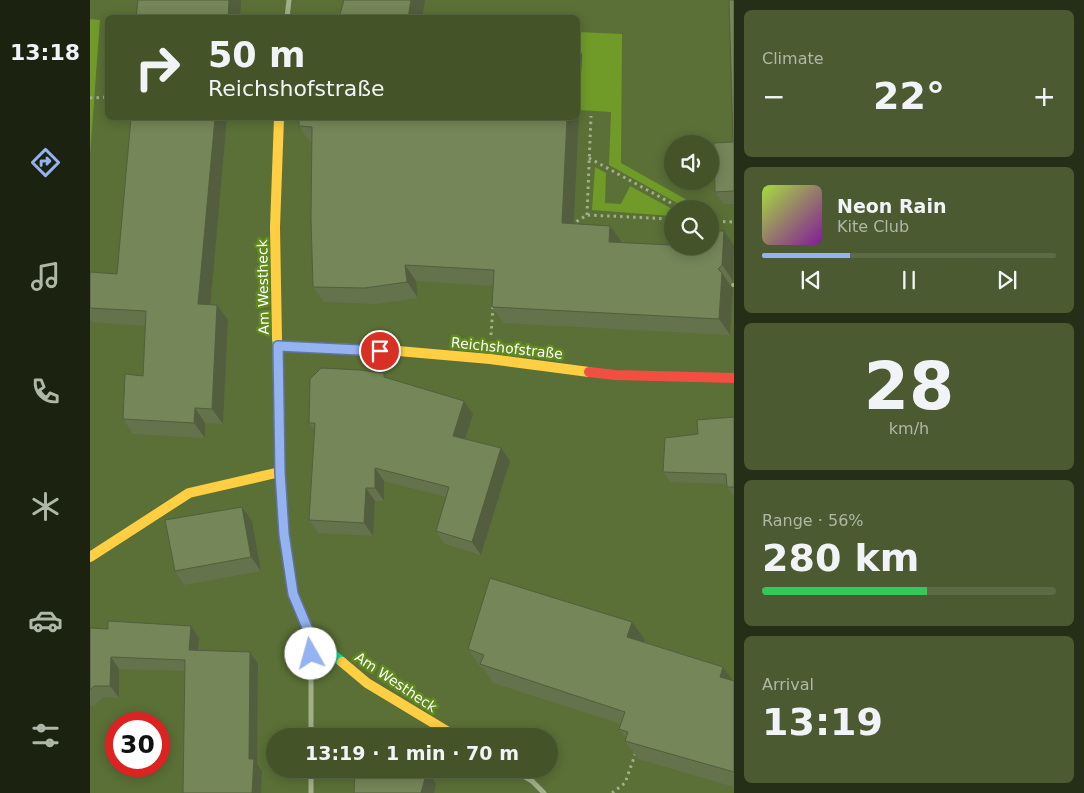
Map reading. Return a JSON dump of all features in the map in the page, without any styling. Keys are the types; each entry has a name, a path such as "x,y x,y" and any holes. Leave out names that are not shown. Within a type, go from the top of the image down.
{"street":[{"path":"287,15 289,0"},
{"name":"Am Westheck","path":"279,120 275,228 280,472 284,534 293,594 311,637 367,683 442,728"},
{"name":"Reichshofstraße","path":"278,346 398,351 490,359 615,374 734,378"},
{"path":"90,557 189,493 280,472"},
{"path":"311,637 311,728"},
{"path":"311,778 311,793"},
{"path":"527,778 544,793"}],"path":[{"path":"90,98 105,97"},
{"path":"588,215 591,116"},
{"path":"589,158 666,200"},
{"path":"563,224 572,225 588,215 664,219"},
{"path":"719,221 734,222"},
{"path":"490,359 493,300"},
{"path":"612,793 625,783 637,749"}],"green space":[{"path":"90,19 100,20 90,156"},
{"path":"580,32 622,34 621,163 664,187 664,190 669,190 687,200 672,200 609,165 611,112 580,110"},
{"path":"595,167 606,173 605,203 621,204 630,186 664,205 664,215 592,210"}],"building":[{"path":"138,0 229,0 228,15 136,15"},
{"path":"344,0 411,0 408,15 340,15"},
{"path":"729,0 734,0 734,191 715,192 715,190 719,190 719,143 733,142"},
{"path":"131,120 215,120 198,304 217,305 212,409 195,408 194,423 123,419 125,374 143,376 146,311 90,308 90,272 117,274"},
{"path":"299,120 567,120 562,223 610,226 609,242 664,245 664,255 719,255 719,231 724,231 722,265 718,269 722,273 719,319 492,307 494,270 405,265 407,282 365,288 313,287 311,219 312,127 299,126"},
{"path":"321,368 384,373 384,377 464,401 453,436 501,448 472,542 436,531 449,487 375,468 375,488 366,488 364,523 309,520 315,423 309,423 310,379"},
{"path":"734,417 734,487 727,487 726,474 663,472 665,438 698,434 697,420"},
{"path":"242,507 251,557 175,571 165,520"},
{"path":"490,578 632,622 627,637 723,667 720,677 734,681 734,772 625,741 628,732 619,729 625,712 480,664 484,655 468,649"},
{"path":"108,621 191,626 189,650 250,652 249,759 254,759 252,793 183,793 185,660 111,657 110,686 94,686 90,690 90,628 108,629"},
{"path":"355,778 425,778 421,793 354,793"}],"traffic: fast":[{"path":"277,339 280,472 284,534 293,594 311,637 342,662"}],"traffic: slow":[{"path":"277,339 275,227 279,120"},
{"path":"278,346 398,351 490,359 589,372"},
{"path":"90,557 189,493 280,472"},
{"path":"342,662 367,683 442,728"}],"traffic: jam":[{"path":"589,372 615,375 734,378"}],"route":[{"path":"311,654 311,637 293,594 284,534 280,472 278,346 380,351"}]}
